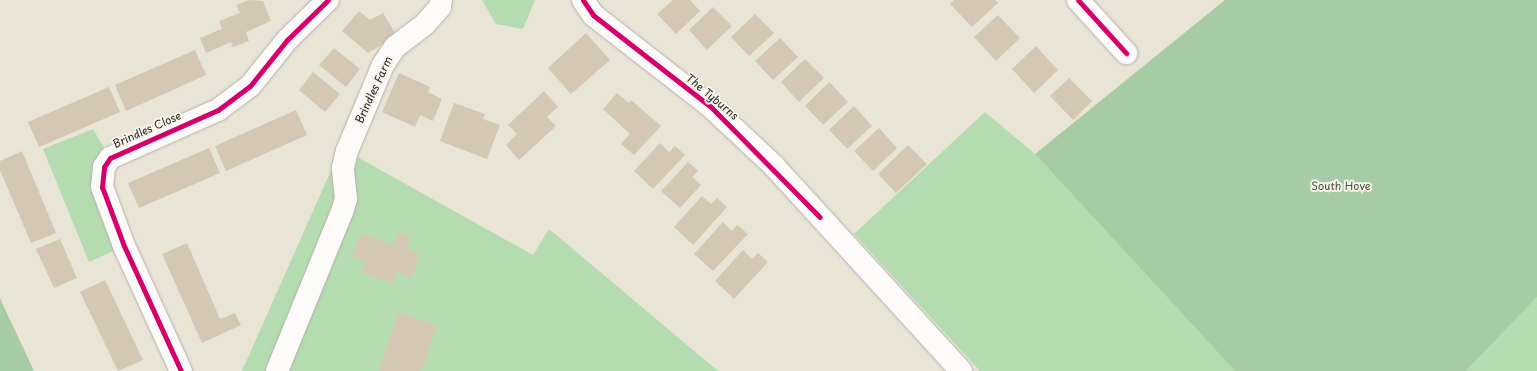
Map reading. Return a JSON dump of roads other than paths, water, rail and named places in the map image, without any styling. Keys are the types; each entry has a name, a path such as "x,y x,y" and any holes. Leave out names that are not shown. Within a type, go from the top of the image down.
{"street":[{"name":"Brindles Close","path":"181,371 124,246 102,187 104,167 110,158 218,110 250,86 287,40 328,0"},
{"name":"Brindles Farm","path":"277,371 346,199 343,168 347,151 383,65 395,47 424,25 440,7 441,0"},
{"name":"The Tyburns","path":"583,0 598,19 710,106 820,217 961,371"},
{"path":"1078,0 1126,53"}],"park label":[{"name":"South Hove","path":"1341,186"}]}
